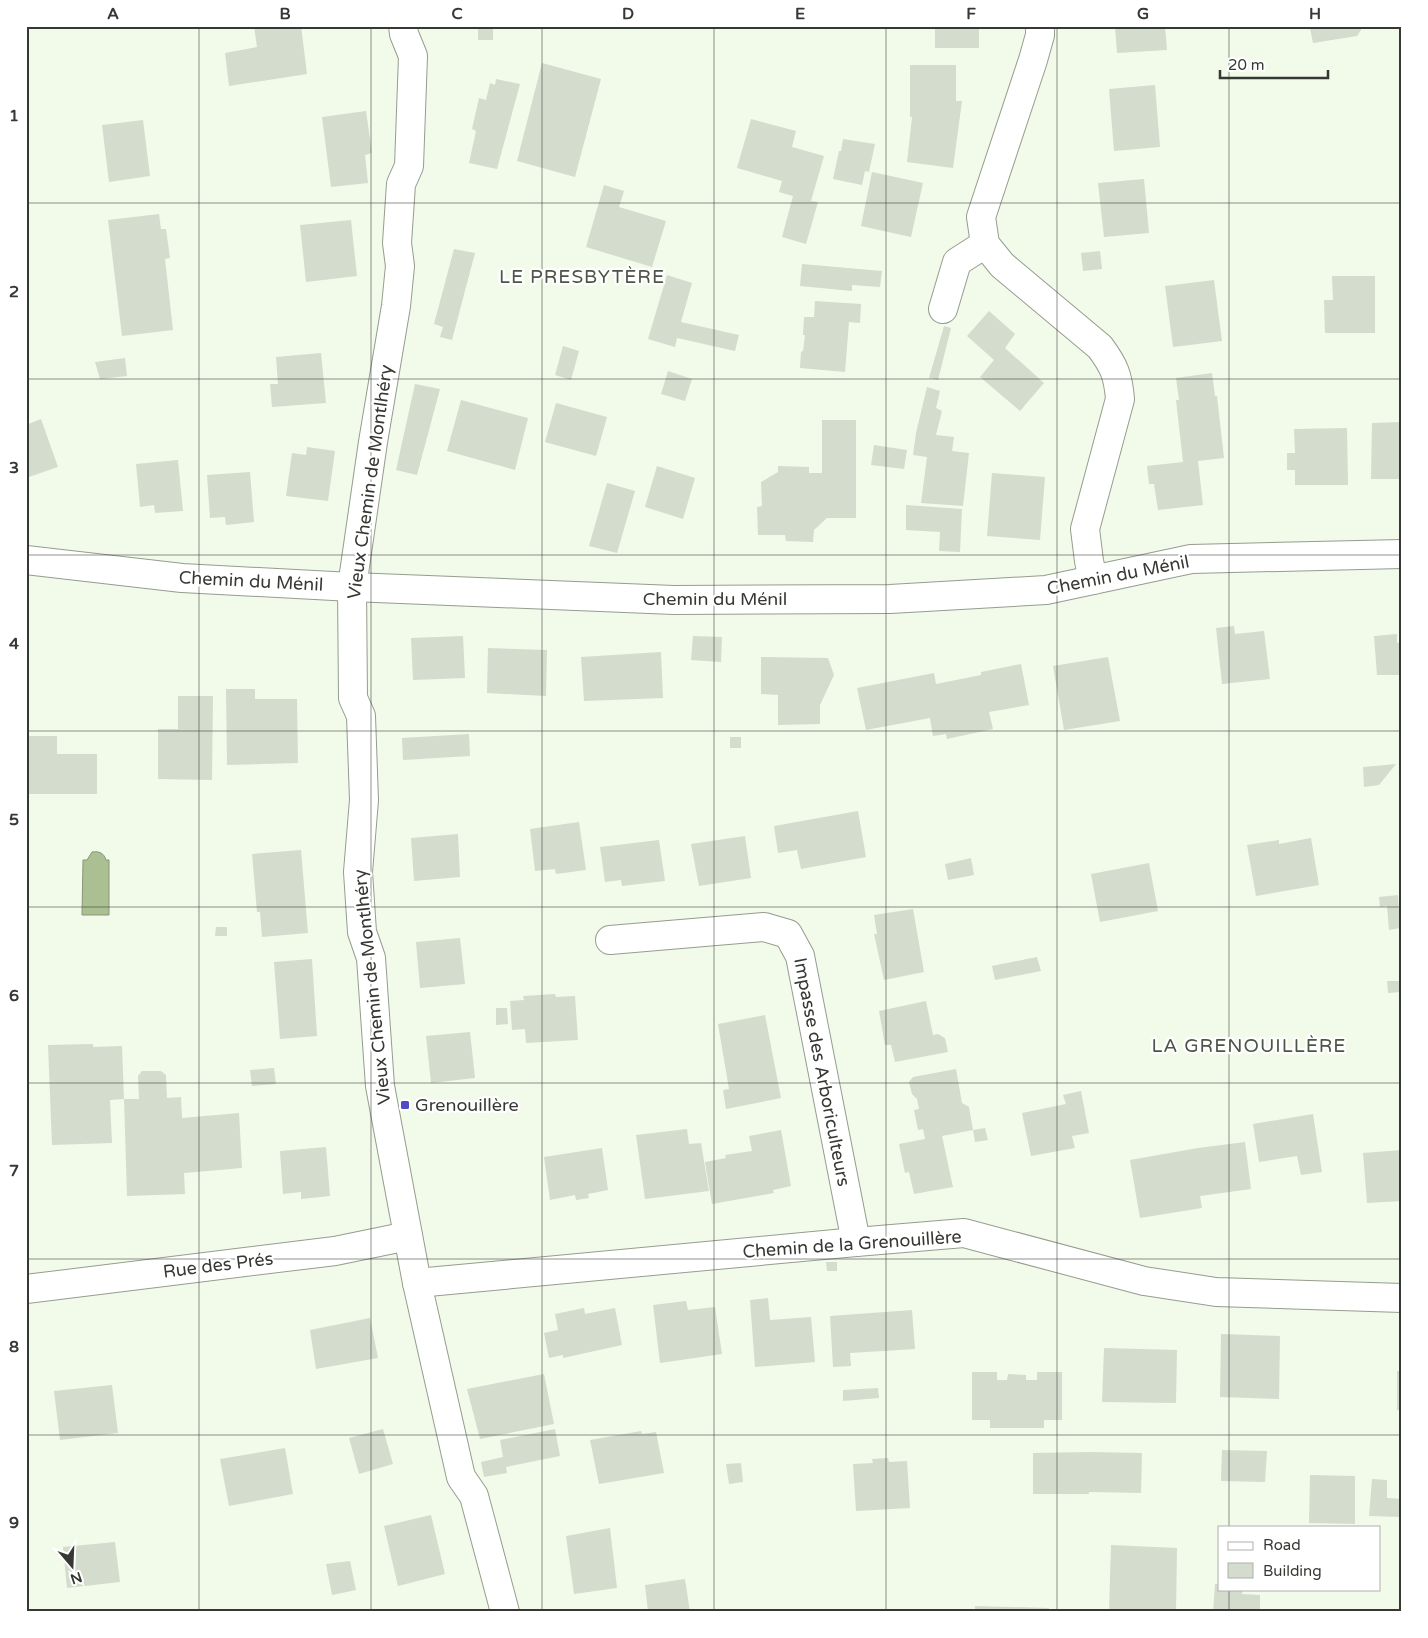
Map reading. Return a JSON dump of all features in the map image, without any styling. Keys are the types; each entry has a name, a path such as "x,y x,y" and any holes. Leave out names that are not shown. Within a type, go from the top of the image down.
{"street":[{"name":"Vieux Chemin de Montlhéry","path":"403,26 404,34 413,56 409,166 401,184 397,243 400,266 396,306 352,587 353,698 361,716 364,791 358,872 362,932 371,958 380,1086 417,1283 462,1477 474,1496 505,1612"},
{"path":"1040,26 1040,35 1034,60 981,217 985,244 1002,265 1100,347 1113,364 1119,382 1120,398 1085,529 1093,580"},
{"path":"944,310 956,262 985,244"},
{"name":"Chemin du Ménil","path":"26,560 182,578 674,600 880,599 1046,590 1191,559 1402,554"},
{"name":"Impasse des Arboriculteurs","path":"610,940 764,927 788,934 800,956 856,1242"},
{"name":"Chemin de la Grenouillère","path":"417,1283 964,1233 1144,1281 1216,1292 1402,1298"},
{"name":"Rue des Prés","path":"26,1289 335,1251 408,1236"}],"shaded area":[{"path":"92,852 101,853 106,860 109,860 109,915 82,915 83,860 87,860"}],"building":[{"path":"254,26 301,26 307,74 229,86 225,53 257,47"},
{"path":"478,26 493,26 493,40 478,40"},
{"path":"935,26 974,26 974,28 979,29 979,48 935,48"},
{"path":"1115,26 1165,26 1167,50 1117,53"},
{"path":"1308,26 1361,26 1361,30 1357,36 1313,43"},
{"path":"542,63 601,79 575,177 517,161"},
{"path":"910,65 956,65 956,101 962,101 953,168 907,162 912,117 910,117"},
{"path":"496,79 520,84 497,169 469,163 476,131 472,129 479,98 486,100 490,83 495,85"},
{"path":"1155,85 1160,147 1114,151 1109,89"},
{"path":"366,111 372,153 365,155 368,183 331,187 322,117"},
{"path":"751,119 796,131 792,147 824,156 811,201 818,202 806,244 782,237 793,196 779,192 782,181 737,168"},
{"path":"143,120 150,176 109,182 102,125"},
{"path":"843,139 875,144 869,172 865,171 862,185 833,179"},
{"path":"872,172 923,183 911,237 861,226"},
{"path":"1144,179 1149,233 1104,237 1098,183"},
{"path":"604,185 624,191 619,207 666,221 652,267 586,247"},
{"path":"159,214 161,229 166,229 170,258 165,259 173,330 122,336 108,220"},
{"path":"351,220 357,276 306,282 300,225"},
{"path":"454,249 475,253 452,340 440,337 443,327 434,324"},
{"path":"1100,251 1102,269 1083,271 1081,253"},
{"path":"802,264 882,271 880,287 852,285 852,291 800,286"},
{"path":"667,275 692,283 681,322 739,335 735,351 677,338 675,347 648,339"},
{"path":"1332,276 1375,276 1375,333 1325,333 1324,300 1333,300"},
{"path":"1214,280 1222,341 1173,347 1165,286"},
{"path":"815,301 861,304 860,323 849,322 845,372 800,368 805,335 803,335 804,317 814,317"},
{"path":"989,311 1015,334 1005,348 1044,383 1020,411 980,377 994,360 967,336"},
{"path":"944,326 951,328 938,380 929,378"},
{"path":"563,346 579,351 571,380 555,375"},
{"path":"321,353 326,403 272,407 270,384 278,384 276,357"},
{"path":"125,358 127,376 100,379 95,362"},
{"path":"668,371 692,379 685,401 661,394"},
{"path":"1212,373 1215,396 1217,396 1224,458 1198,461 1203,505 1158,510 1154,484 1149,484 1147,466 1183,462 1176,400 1179,400 1176,378"},
{"path":"415,384 440,389 417,475 396,470"},
{"path":"927,387 940,391 936,408 942,411 936,435 954,437 952,451 969,453 963,506 921,503 927,457 913,455"},
{"path":"461,400 528,418 515,470 447,451"},
{"path":"556,403 607,417 596,456 545,442"},
{"path":"41,419 58,467 26,478 26,425"},
{"path":"822,420 856,420 856,518 827,518 814,530 813,542 786,541 785,535 758,535 757,507 762,506 761,482 778,472 778,466 809,467 809,473 822,473"},
{"path":"1402,422 1402,479 1371,479 1372,423"},
{"path":"1347,428 1348,485 1295,485 1295,470 1287,470 1287,453 1295,453 1294,429"},
{"path":"874,445 907,450 904,469 871,465"},
{"path":"307,447 335,451 328,501 286,496 292,453 306,455"},
{"path":"178,460 183,511 155,513 154,505 140,507 136,464"},
{"path":"657,466 695,478 683,519 645,507"},
{"path":"250,472 254,522 226,525 225,517 210,518 207,475"},
{"path":"992,473 1045,477 1040,540 987,536"},
{"path":"607,483 635,491 617,553 589,546"},
{"path":"906,505 962,509 960,552 939,551 940,532 906,530"},
{"path":"1234,626 1235,634 1264,631 1270,679 1222,684 1216,628"},
{"path":"1397,634 1397,643 1402,642 1402,688 1400,688 1399,675 1377,675 1374,636"},
{"path":"463,636 465,678 413,680 411,638"},
{"path":"693,636 722,637 721,662 691,660"},
{"path":"488,648 547,650 546,696 487,693"},
{"path":"661,652 663,698 584,701 581,657"},
{"path":"761,657 828,658 834,675 820,705 820,724 778,725 778,695 761,694"},
{"path":"1108,657 1120,721 1064,730 1053,666"},
{"path":"1021,664 1029,705 989,712 993,729 947,739 946,734 933,736 930,718 866,730 857,688 934,673 936,684 981,675 981,672"},
{"path":"226,689 255,689 255,699 297,699 298,763 227,765"},
{"path":"178,696 213,696 212,780 158,779 158,729 178,729"},
{"path":"469,734 470,756 403,760 402,738"},
{"path":"26,736 57,736 57,754 97,754 97,794 26,794"},
{"path":"730,737 741,737 741,748 730,748"},
{"path":"1396,764 1379,785 1364,787 1363,767"},
{"path":"858,811 866,857 801,869 797,850 778,853 774,826"},
{"path":"579,822 586,870 556,874 555,869 535,871 530,829"},
{"path":"458,834 460,877 414,881 411,838"},
{"path":"745,836 751,878 699,886 691,844"},
{"path":"1311,838 1319,885 1256,896 1247,845 1279,840 1279,844"},
{"path":"659,840 665,881 622,886 621,880 605,882 600,847"},
{"path":"301,850 308,933 262,937 260,912 257,912 252,854"},
{"path":"971,858 974,875 948,880 945,864"},
{"path":"1149,863 1158,911 1100,922 1091,874"},
{"path":"1398,895 1400,928 1389,930 1387,906 1380,907 1379,897"},
{"path":"913,909 924,972 884,980 874,934 877,934 874,915"},
{"path":"216,927 227,927 227,936 215,936"},
{"path":"460,938 465,984 420,988 416,942"},
{"path":"1037,957 1041,971 995,980 992,966"},
{"path":"312,959 317,1036 280,1039 274,962"},
{"path":"1387,981 1400,981 1401,992 1388,993"},
{"path":"555,994 556,997 575,996 578,1040 526,1043 525,1029 512,1030 510,1001 524,1000 523,996"},
{"path":"926,1001 933,1035 938,1034 945,1038 948,1052 895,1062 891,1045 885,1045 879,1011"},
{"path":"496,1008 507,1008 508,1024 496,1025"},
{"path":"765,1015 781,1098 726,1109 723,1090 729,1089 718,1024"},
{"path":"470,1032 475,1078 431,1083 426,1036"},
{"path":"93,1044 93,1047 122,1046 124,1099 110,1100 112,1143 52,1145 48,1045"},
{"path":"274,1068 276,1084 252,1086 250,1070"},
{"path":"956,1069 962,1103 969,1107 973,1130 942,1136 953,1187 914,1194 909,1172 905,1173 899,1144 925,1139 923,1129 918,1130 914,1110 919,1109 917,1099 912,1094 909,1082 913,1077"},
{"path":"142,1071 161,1071 166,1075 167,1098 181,1097 182,1118 239,1113 242,1168 184,1173 185,1194 127,1196 124,1099 139,1099 138,1076"},
{"path":"1081,1091 1089,1133 1072,1136 1075,1148 1031,1156 1022,1113 1066,1104 1063,1095"},
{"path":"1313,1114 1322,1172 1301,1175 1297,1156 1259,1162 1253,1124"},
{"path":"985,1128 988,1140 975,1142 973,1130"},
{"path":"687,1129 689,1144 701,1143 709,1191 645,1199 636,1135"},
{"path":"781,1130 791,1186 773,1190 774,1193 712,1204 705,1162 726,1158 725,1155 752,1151 749,1136"},
{"path":"1245,1142 1251,1189 1200,1196 1202,1208 1140,1218 1130,1160"},
{"path":"326,1147 330,1196 301,1199 301,1192 283,1194 280,1151"},
{"path":"602,1148 608,1190 588,1194 589,1198 576,1200 575,1195 550,1200 544,1157"},
{"path":"1402,1150 1402,1201 1367,1203 1363,1153"},
{"path":"826,1262 837,1262 837,1271 827,1271"},
{"path":"768,1298 770,1320 811,1317 815,1362 755,1367 750,1300"},
{"path":"686,1301 688,1310 715,1307 722,1354 660,1363 653,1305"},
{"path":"584,1308 585,1314 615,1308 622,1345 563,1358 563,1355 549,1358 544,1333 558,1330 555,1314"},
{"path":"912,1310 915,1349 850,1353 851,1366 833,1367 830,1316"},
{"path":"370,1318 378,1358 316,1369 310,1330"},
{"path":"1221,1334 1280,1336 1279,1399 1220,1397"},
{"path":"1104,1348 1177,1350 1176,1403 1102,1402"},
{"path":"1397,1371 1402,1371 1402,1410 1397,1410"},
{"path":"972,1372 997,1372 997,1380 1007,1380 1008,1374 1026,1375 1026,1380 1037,1380 1037,1372 1062,1372 1062,1420 1044,1420 1044,1428 990,1428 990,1420 972,1420"},
{"path":"544,1374 554,1424 480,1439 467,1389"},
{"path":"112,1385 118,1433 60,1440 54,1391"},
{"path":"878,1388 879,1398 843,1401 843,1390"},
{"path":"383,1429 393,1464 359,1474 349,1438"},
{"path":"555,1429 560,1456 506,1467 507,1473 484,1477 481,1462 503,1457 500,1440"},
{"path":"641,1431 642,1434 656,1432 664,1473 599,1484 590,1440"},
{"path":"285,1448 293,1494 229,1506 220,1459"},
{"path":"1222,1450 1267,1451 1265,1482 1221,1481"},
{"path":"1033,1453 1142,1453 1141,1493 1033,1494"},
{"path":"888,1458 889,1462 907,1461 910,1508 856,1511 853,1464 873,1463 872,1459"},
{"path":"741,1463 743,1482 729,1484 726,1464"},
{"path":"1310,1475 1355,1476 1355,1524 1309,1523"},
{"path":"1372,1479 1387,1480 1387,1498 1402,1499 1402,1517 1369,1516"},
{"path":"431,1515 445,1574 398,1586 384,1526"},
{"path":"610,1528 617,1588 574,1594 566,1536"},
{"path":"115,1542 120,1582 67,1588 63,1547"},
{"path":"1111,1545 1177,1548 1176,1612 1109,1612"},
{"path":"350,1561 356,1590 332,1595 326,1564"},
{"path":"685,1579 690,1612 648,1612 645,1585"},
{"path":"1215,1584 1218,1584 1218,1590 1243,1590 1242,1594 1260,1595 1260,1612 1213,1612"},
{"path":"975,1606 1049,1608 1049,1612 975,1612"},
{"path":"603,1609 604,1612 588,1612 588,1611"}],"place":[{"name":"Grenouillère","path":"405,1105"}],"district":[{"name":"LE PRESBYTÈRE","path":"582,276"},
{"name":"LA GRENOUILLÈRE","path":"1249,1045"}]}
